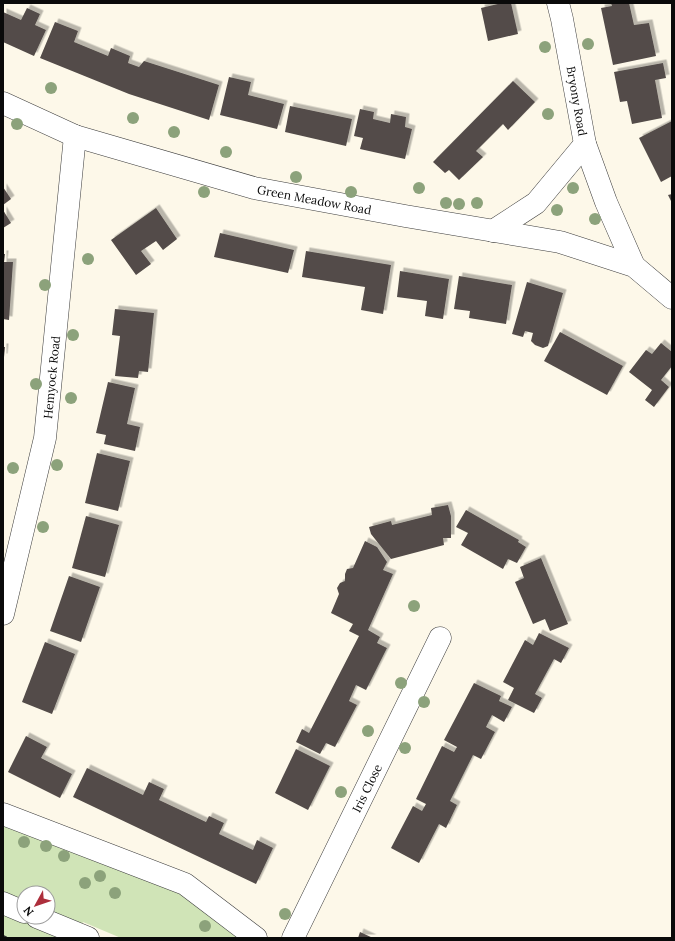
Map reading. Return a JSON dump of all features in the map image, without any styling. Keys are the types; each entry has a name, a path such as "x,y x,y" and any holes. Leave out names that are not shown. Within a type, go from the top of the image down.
{"street":[{"name":"Bryony Road","path":"493,231 536,203 585,144 558,3"},
{"name":"Green Meadow Road","path":"3,103 75,136 254,188 405,216 560,242 634,266 672,298"},
{"name":"Hemyock Road","path":"3,614 45,438 75,136"},
{"name":"Green Meadow Road","path":"585,144 606,202 634,266"},
{"name":"Iris Close","path":"293,938 440,638"},
{"path":"3,814 185,884 256,938"},
{"path":"3,903 16,909"},
{"path":"56,925 88,938"}],"path":[{"path":"3,936 7,938"}],"green space":[{"path":"3,820 185,888 248,938 121,938 83,922 77,938 3,938"}],"building":[{"path":"502,3 511,3 518,34 488,41 481,8"},
{"path":"611,3 629,3 634,25 649,23 656,56 613,65 601,8 612,6"},
{"path":"27,8 40,14 35,25 46,30 34,56 3,42 3,12 21,20"},
{"path":"55,22 78,31 74,42 108,56 111,48 130,56 128,63 139,67 144,61 219,85 209,120 129,94 40,58"},
{"path":"663,63 666,78 655,80 662,118 632,124 627,101 620,102 614,72"},
{"path":"229,77 251,82 248,95 284,104 277,129 220,115"},
{"path":"513,81 535,102 508,130 503,124 476,151 483,157 459,180 449,170 445,173 433,162"},
{"path":"290,106 352,119 346,146 285,132"},
{"path":"360,109 374,112 373,119 390,123 391,114 406,117 405,127 412,129 405,159 360,149 363,138 354,136"},
{"path":"672,121 672,176 661,182 639,138"},
{"path":"3,187 11,199 3,205"},
{"path":"672,194 672,203 668,195"},
{"path":"156,208 177,239 163,250 156,241 141,251 151,264 136,275 111,240"},
{"path":"3,210 11,223 3,228"},
{"path":"220,233 294,250 288,273 214,257"},
{"path":"306,251 391,265 383,314 361,310 365,287 302,277"},
{"path":"3,254 5,254 4,262 13,262 9,320 3,319"},
{"path":"400,271 449,279 443,319 425,316 427,301 397,297"},
{"path":"459,276 512,285 506,324 469,318 470,311 454,309"},
{"path":"527,282 563,293 548,346 543,348 535,345 531,341 533,333 525,331 523,337 512,334"},
{"path":"115,309 154,313 148,372 139,371 138,378 115,376 120,336 112,335"},
{"path":"560,332 623,366 607,395 544,361"},
{"path":"661,343 672,352 672,366 661,380 669,387 654,407 645,400 652,390 629,372 646,350 652,354"},
{"path":"3,347 5,347 4,357 3,357"},
{"path":"108,382 135,388 127,424 140,427 135,451 104,444 106,435 96,433"},
{"path":"97,453 130,461 118,511 85,503"},
{"path":"448,505 451,516 451,538 443,538 444,545 391,559 371,534 369,527 391,521 392,525 432,515 431,508"},
{"path":"466,510 519,540 518,542 526,547 517,563 508,559 503,569 461,545 468,533 456,527"},
{"path":"86,516 119,525 105,577 72,568"},
{"path":"365,541 377,547 387,562 383,570 393,574 368,630 380,637 377,643 387,648 366,690 356,685 349,701 357,705 335,747 326,743 320,754 296,742 302,729 309,733 359,636 349,631 353,624 331,613 339,594 337,588 340,583 345,581 347,569 353,568"},
{"path":"541,558 568,624 550,631 545,619 533,624 515,582 524,578 520,567"},
{"path":"69,576 100,587 81,642 50,631"},
{"path":"539,633 569,648 561,663 554,659 535,694 542,698 534,713 508,700 514,688 503,682 525,640 533,645"},
{"path":"45,642 75,654 52,714 22,702"},
{"path":"474,683 501,696 499,701 512,707 504,722 492,715 486,727 495,732 481,759 473,755 450,801 457,805 446,828 439,824 419,863 391,848 413,806 422,811 426,804 416,799 442,746 454,752 457,747 444,740"},
{"path":"26,736 47,747 41,758 72,774 60,798 8,772"},
{"path":"296,749 330,766 308,810 275,793"},
{"path":"87,768 143,795 149,782 164,789 159,800 206,822 209,816 224,823 219,834 253,850 257,840 273,848 256,884 73,797"},
{"path":"360,932 373,938 358,938"}]}
